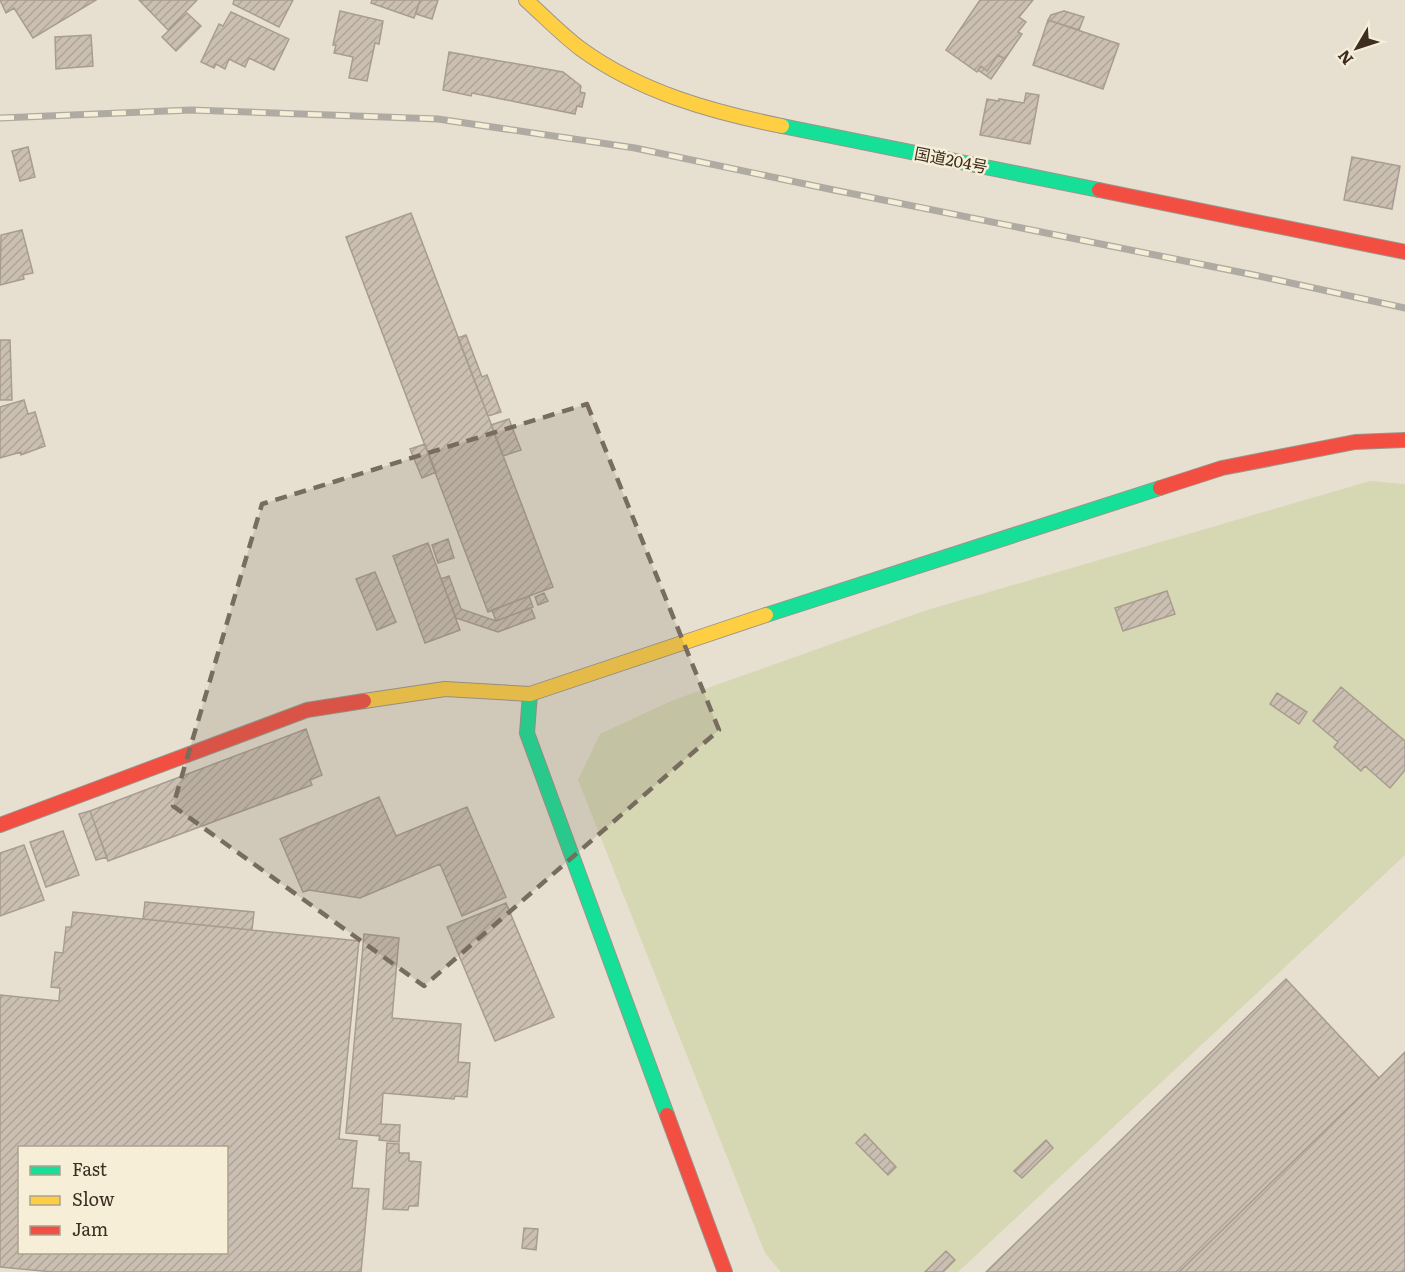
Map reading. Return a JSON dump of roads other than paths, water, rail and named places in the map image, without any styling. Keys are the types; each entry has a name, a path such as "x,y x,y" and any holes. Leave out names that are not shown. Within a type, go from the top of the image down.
{"main road":[{"name":"国道204号","path":"526,0 581,49 634,82 724,114 1405,252"},
{"path":"0,825 307,710 445,689 530,694 812,600 1222,468 1355,442 1405,441"},
{"path":"530,694 527,733 726,1272"}],"railway":[{"path":"0,118 191,110 438,119 635,148 1405,308"}]}
